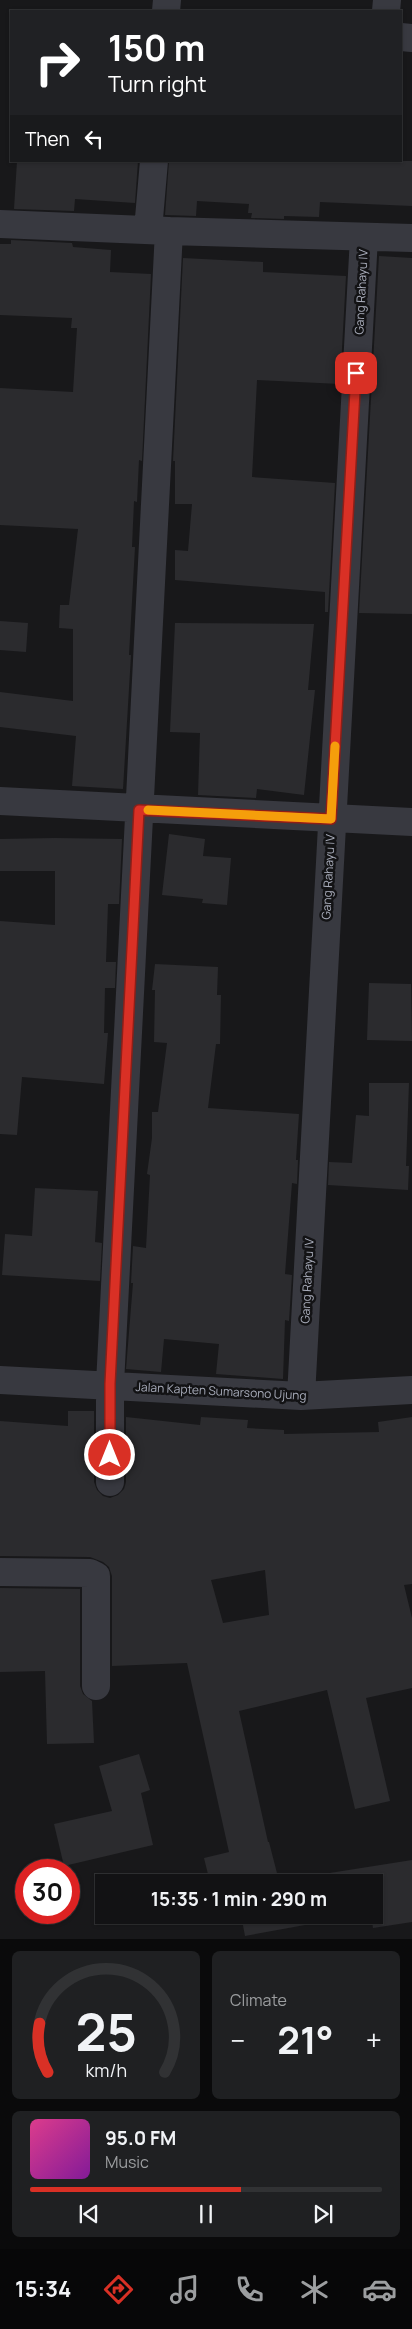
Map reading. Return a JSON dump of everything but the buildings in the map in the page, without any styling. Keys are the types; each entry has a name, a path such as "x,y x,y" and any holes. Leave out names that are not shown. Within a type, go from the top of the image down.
{"street":[{"path":"110,1482 110,1384 139,810 159,231 154,162"},
{"path":"0,224 159,231 412,238"},
{"name":"Gang Rahayu IV","path":"301,1396 364,237"},
{"path":"0,801 139,810 412,822"},
{"name":"Jalan Kapten Sumarsono Ujung","path":"0,1380 110,1384 301,1396 412,1390"},
{"path":"0,1572 90,1573 96,1576 96,1686"}],"slow traffic":[{"path":"148,810 331,819 335,746"}],"route":[{"path":"110,1455 110,1384 139,810 331,819 356,373"}]}
